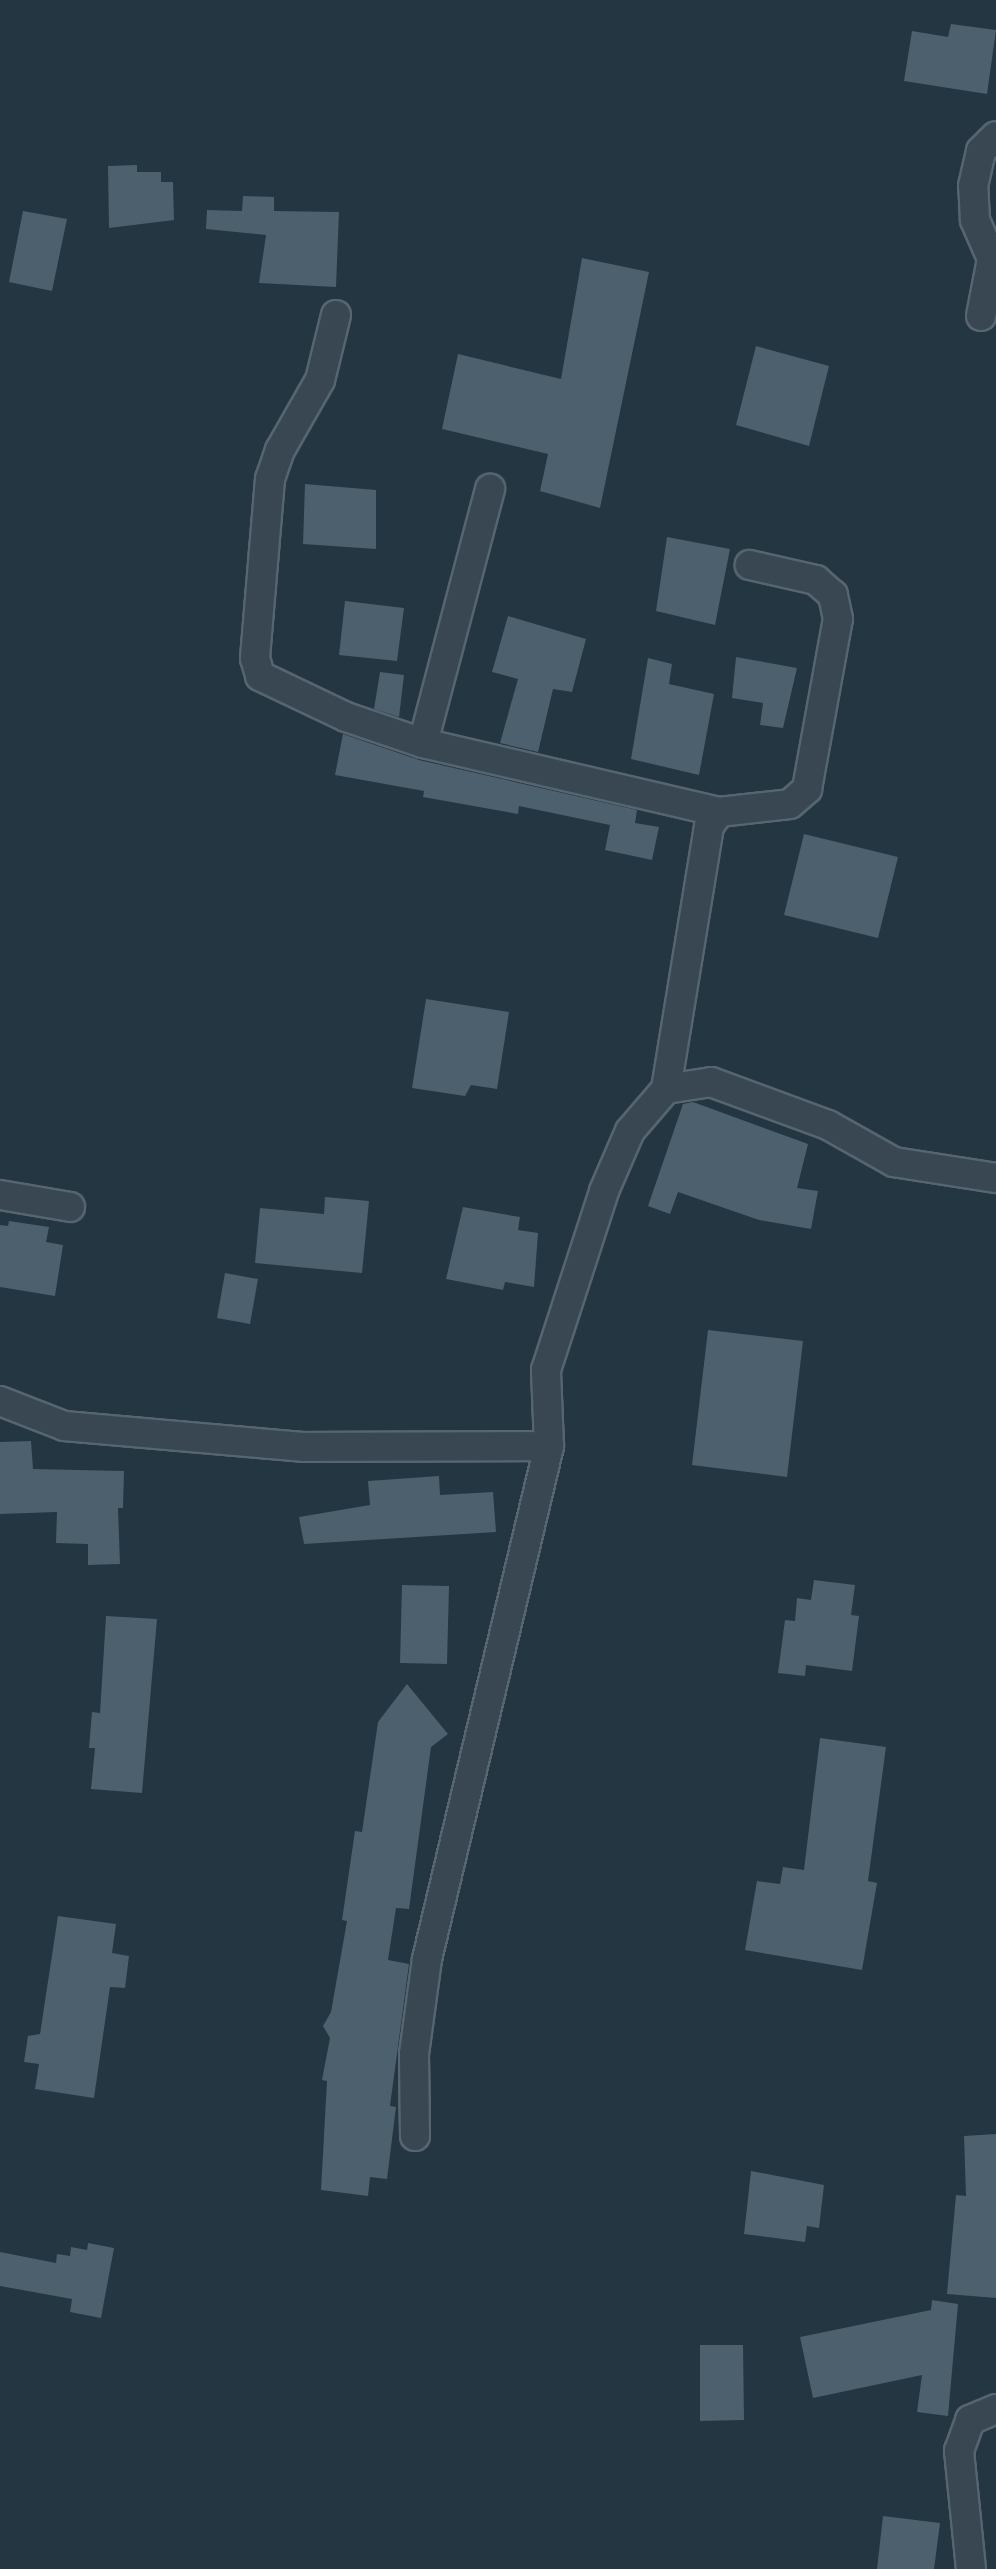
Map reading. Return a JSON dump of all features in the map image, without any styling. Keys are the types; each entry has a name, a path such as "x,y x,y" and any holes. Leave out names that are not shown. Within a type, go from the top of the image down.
{"street":[{"path":"981,316 992,259 975,220 973,186 981,151 996,136"},
{"path":"336,315 320,380 280,450 270,479 256,668 274,687 423,743 719,812 790,804 807,789 838,619 833,595 816,580 750,565"},
{"path":"423,743 490,489"},
{"path":"415,2136 414,2054 427,1959 549,1446 546,1370 604,1191 630,1131 666,1089 703,849 719,812"},
{"path":"666,1089 711,1082 828,1125 894,1162 996,1178"},
{"path":"0,1195 70,1207"},
{"path":"0,1401 64,1426 290,1446 549,1446"},
{"path":"971,2569 959,2451 970,2420 996,2409"}],"building":[{"path":"951,24 996,30 987,94 904,81 912,31 948,37"},
{"path":"137,165 137,172 161,172 161,182 173,182 174,220 109,228 108,166"},
{"path":"243,196 274,197 274,211 339,212 336,287 259,283 266,235 206,229 207,210 242,211"},
{"path":"23,211 67,219 52,291 9,282"},
{"path":"582,258 649,272 600,508 540,491 548,454 442,429 458,354 561,379"},
{"path":"756,346 829,366 809,446 736,425"},
{"path":"305,484 376,490 376,549 303,544"},
{"path":"667,537 730,549 715,625 656,611"},
{"path":"345,601 404,608 397,661 339,655"},
{"path":"508,616 586,639 572,692 553,689 538,752 500,743 518,679 492,672"},
{"path":"736,657 797,668 783,728 760,725 763,703 732,698"},
{"path":"648,658 672,664 669,684 714,694 699,775 631,759"},
{"path":"380,672 404,675 399,717 374,709"},
{"path":"343,734 419,760 637,810 635,823 659,827 652,860 605,850 610,825 519,806 518,814 423,797 424,791 335,775"},
{"path":"804,834 898,857 878,938 784,915"},
{"path":"426,999 509,1012 497,1089 471,1085 465,1096 412,1088"},
{"path":"693,1102 808,1144 797,1188 818,1191 811,1229 759,1220 678,1192 670,1214 648,1206 683,1104"},
{"path":"325,1197 369,1201 362,1273 255,1263 260,1208 324,1214"},
{"path":"463,1207 520,1217 518,1230 538,1233 534,1287 505,1282 503,1290 446,1279"},
{"path":"9,1221 49,1227 46,1242 63,1245 55,1296 0,1287 0,1225 8,1226"},
{"path":"225,1273 258,1279 250,1324 217,1318"},
{"path":"708,1330 803,1341 787,1477 692,1465"},
{"path":"31,1441 33,1469 124,1471 123,1508 118,1508 120,1564 88,1565 88,1544 56,1543 57,1512 0,1514 0,1442"},
{"path":"439,1476 440,1495 493,1492 496,1532 304,1544 299,1517 370,1505 368,1481"},
{"path":"814,1580 855,1585 851,1615 859,1616 852,1671 806,1665 805,1676 778,1673 785,1620 795,1621 797,1598 811,1600"},
{"path":"402,1585 449,1586 447,1664 400,1663"},
{"path":"106,1616 157,1619 142,1793 91,1789 95,1748 89,1748 92,1712 100,1713"},
{"path":"407,1684 448,1734 431,1747 409,1909 396,1908 388,1960 409,1964 390,2106 396,2107 387,2179 370,2177 368,2196 321,2190 327,2081 322,2080 330,2038 323,2026 331,2012 347,1921 342,1920 355,1831 362,1832 378,1722"},
{"path":"820,1738 886,1747 868,1881 877,1883 862,1970 745,1950 757,1881 780,1884 783,1867 804,1870"},
{"path":"58,1916 116,1924 112,1953 129,1956 125,1988 110,1987 94,2098 35,2089 39,2064 24,2062 28,2036 40,2034"},
{"path":"996,2134 996,2298 947,2294 956,2195 966,2196 964,2136"},
{"path":"751,2171 824,2185 819,2228 807,2226 805,2242 744,2234"},
{"path":"88,2243 114,2248 101,2318 70,2312 72,2299 0,2286 0,2252 56,2263 57,2254 70,2256 71,2247 87,2250"},
{"path":"932,2300 958,2304 948,2416 917,2412 922,2375 813,2398 800,2337 931,2310"},
{"path":"700,2345 743,2345 744,2420 700,2421"},
{"path":"883,2516 940,2523 934,2569 877,2569"}]}
